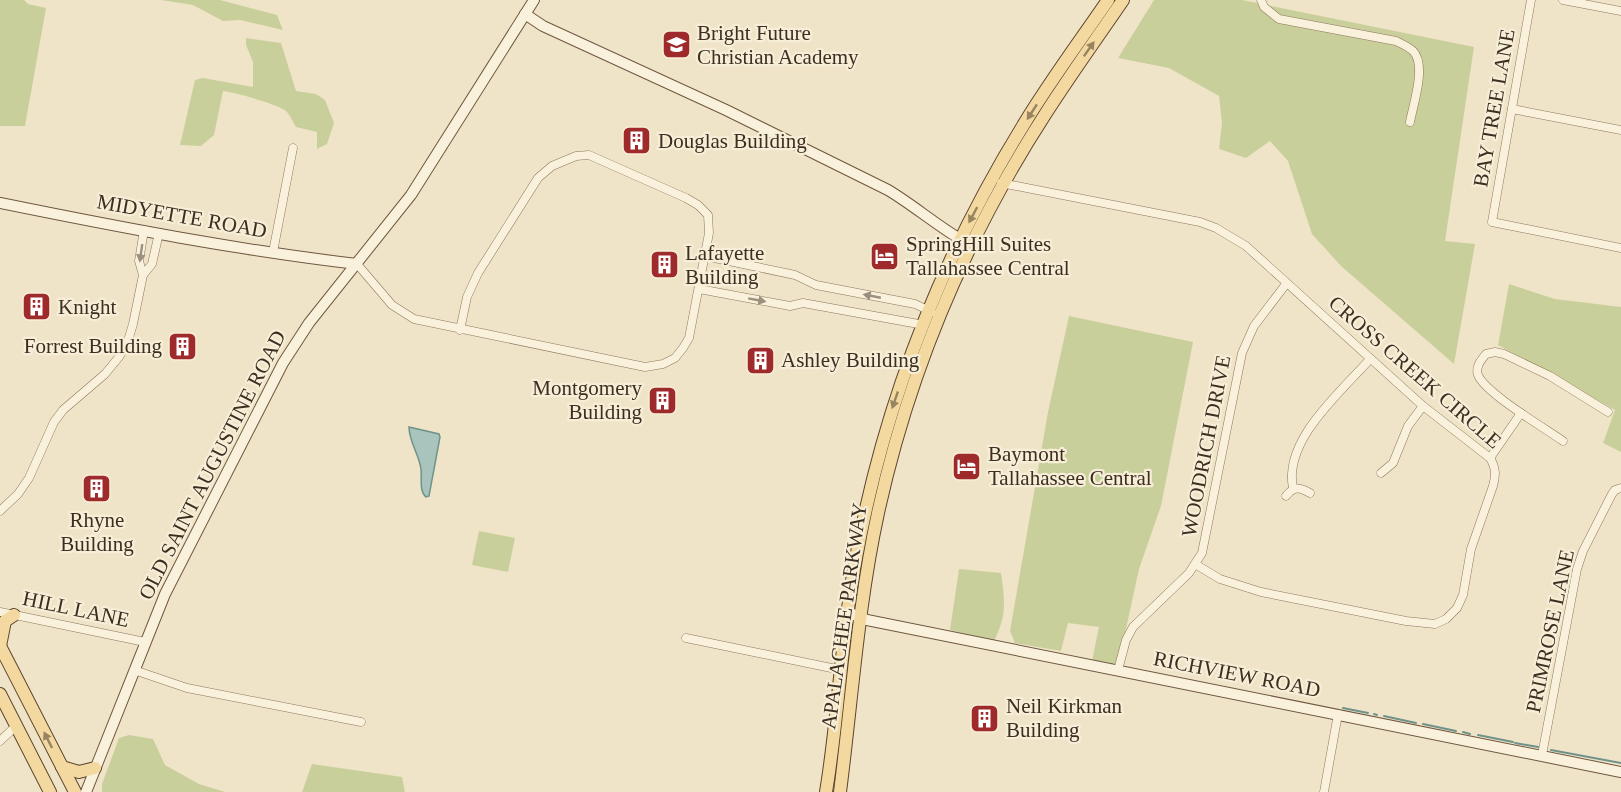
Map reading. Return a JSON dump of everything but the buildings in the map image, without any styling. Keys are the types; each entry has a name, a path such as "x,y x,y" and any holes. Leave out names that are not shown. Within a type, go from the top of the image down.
{"main road":[{"name":"APALACHEE PARKWAY","path":"840,792 867,566 886,477 934,314 960,239 991,181 1025,122 1108,0"},
{"name":"APALACHEE PARKWAY","path":"828,789 855,558 885,430 923,326 934,314 957,274 1004,183 1045,113 1123,0"},
{"path":"880,450 886,477"},
{"path":"14,615 5,621 0,646 75,792"},
{"path":"0,694 50,792"},
{"path":"62,767 79,772 95,768"},
{"path":"828,789 842,771"}],"street":[{"name":"OLD SAINT AUGUSTINE ROAD","path":"86,792 165,594 283,363 309,322 426,174 534,0"},
{"path":"1262,0 1264,7 1279,19 1396,41 1413,50 1420,70 1410,122"},
{"name":"BAY TREE LANE","path":"1531,0 1492,222 1621,248"},
{"path":"1563,0 1621,11"},
{"path":"525,14 543,26 717,106 888,190 960,239"},
{"path":"1512,109 1621,130"},
{"path":"273,252 293,148"},
{"path":"357,264 385,298 398,309 420,321 460,330 645,367 663,364 680,354 689,338 705,256 709,218 705,210 698,205 589,155 576,156 552,166 538,178 478,273 467,297 460,330"},
{"name":"CROSS CREEK CIRCLE","path":"991,181 1200,222 1216,228 1246,246 1370,359 1493,463 1496,476 1471,549 1463,595 1453,614 1435,624 1406,621 1261,592 1220,579 1195,564"},
{"name":"MIDYETTE ROAD","path":"0,203 159,233 357,264"},
{"path":"143,275 138,261 144,230"},
{"path":"0,510 18,494 29,478 46,438 59,416 105,374 127,344 143,275 152,264 159,233"},
{"path":"705,256 795,275 816,285 915,304 934,314"},
{"name":"WOODRICH DRIVE","path":"1118,670 1126,640 1133,627 1189,573 1202,553 1242,353 1254,326 1286,284"},
{"path":"699,289 790,306 803,303 923,326"},
{"path":"1563,441 1486,386 1478,375 1478,365 1486,354 1495,351 1504,354 1550,376 1608,412"},
{"path":"1286,496 1293,488 1292,468 1305,435 1314,421 1370,359"},
{"path":"1381,473 1393,463 1408,426 1423,405"},
{"path":"1487,456 1521,413"},
{"path":"1293,488 1310,493"},
{"name":"PRIMROSE LANE","path":"1542,756 1577,569 1583,551 1612,494 1621,488"},
{"name":"HILL LANE","path":"0,612 145,642"},
{"name":"RICHVIEW ROAD","path":"847,612 867,620 1621,772"},
{"path":"686,638 841,670"},
{"path":"134,670 187,688 361,722"},
{"path":"1324,792 1338,714"},
{"path":"0,741 16,726"}],"green space":[{"path":"0,0 24,0 28,4 46,8 25,126 0,126"},
{"path":"161,0 220,0 277,15 283,30 240,20 223,21 193,5"},
{"path":"1154,0 1242,0 1474,47 1445,241 1475,244 1454,364 1341,266 1312,234 1288,161 1270,141 1246,158 1219,149 1222,123 1219,96 1169,68 1118,58"},
{"path":"246,38 281,43 296,91 316,94 325,100 334,123 327,144 317,149 317,132 296,127 282,108 223,91 214,135 201,146 180,145 195,80 203,78 253,87 253,62 246,45"},
{"path":"1509,284 1555,299 1621,307 1621,452 1603,443 1615,410 1498,345"},
{"path":"1069,316 1193,342 1161,506 1139,569 1118,666 1092,661 1099,627 1068,623 1061,651 1015,643 1010,631 1048,412"},
{"path":"479,531 515,538 508,572 472,565"},
{"path":"959,569 1001,573 1004,608 994,641 950,630"},
{"path":"129,735 153,739 165,765 199,784 225,792 102,792 102,784 119,738"},
{"path":"312,764 402,777 405,792 302,792"}],"water":[{"path":"409,427 439,434 440,437 429,496 426,497 422,492 420,464"}],"waterway":[{"path":"1343,708 1368,713"},
{"path":"1384,716 1416,723"},
{"path":"1423,724 1456,731"},
{"path":"1463,732 1470,734"},
{"path":"1478,735 1513,742"},
{"path":"1515,743 1538,747"},
{"path":"1551,750 1621,763"}],"place":[{"name":"Bright Future Christian Academy","path":"676,45"},
{"name":"Douglas Building","path":"637,141"},
{"name":"SpringHill Suites Tallahassee Central","path":"885,256"},
{"name":"Lafayette Building","path":"664,265"},
{"name":"Knight","path":"37,307"},
{"name":"Forrest Building","path":"183,346"},
{"name":"Ashley Building","path":"760,360"},
{"name":"Montgomery Building","path":"663,400"},
{"name":"Baymont Tallahassee Central","path":"967,466"},
{"name":"Rhyne Building","path":"97,489"},
{"name":"Neil Kirkman Building","path":"985,718"}]}
